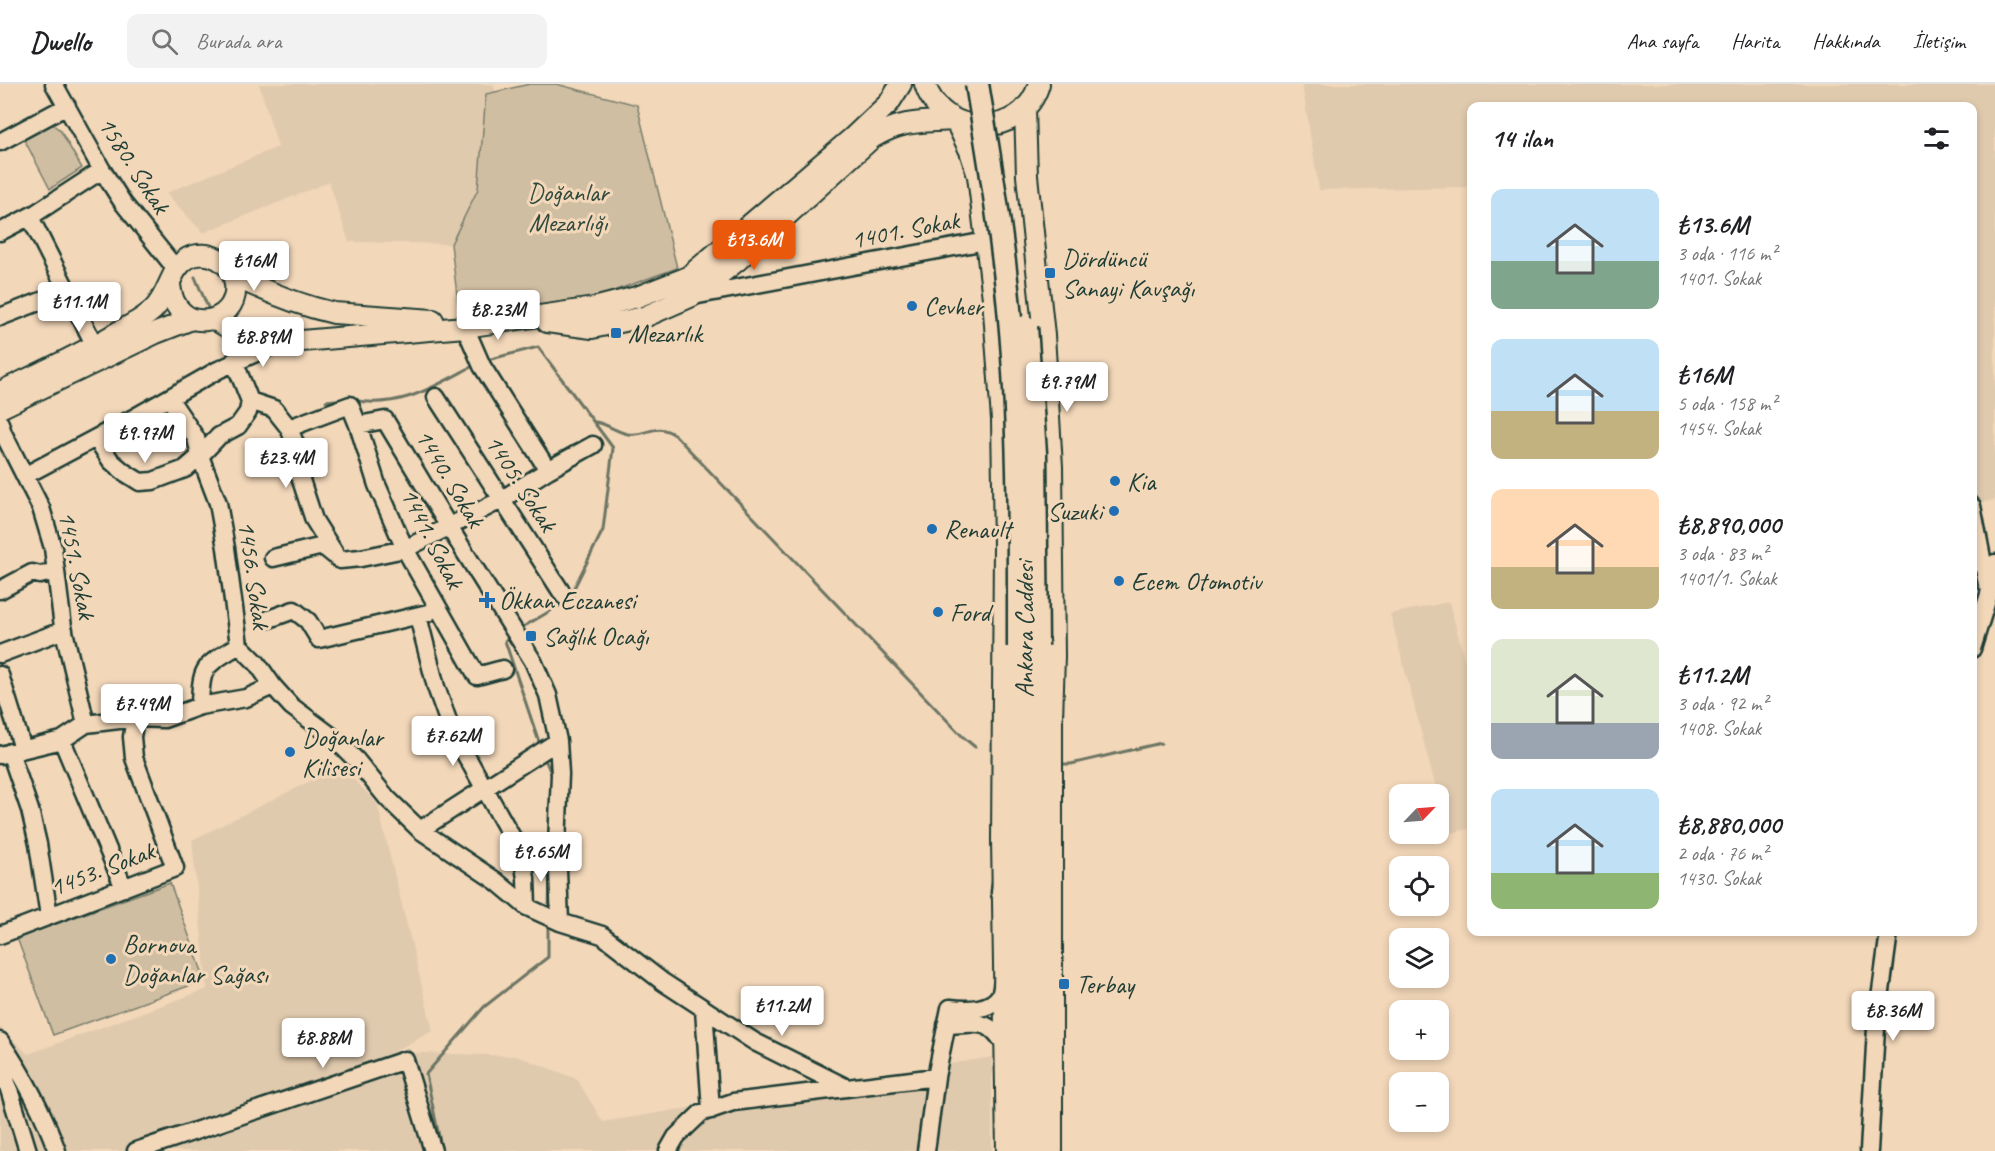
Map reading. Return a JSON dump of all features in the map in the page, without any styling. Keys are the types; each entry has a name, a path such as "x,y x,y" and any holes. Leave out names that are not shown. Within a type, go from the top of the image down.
{"highway":[{"name":"Ankara Caddesi","path":"977,84 997,200 1010,320 1018,452 1037,821 1037,1151"},
{"name":"Ankara Caddesi","path":"992,84 1013,201 1026,318 1035,453 1028,647 1020,730 1021,1151"},
{"path":"1037,821 1052,719"},
{"path":"1003,893 1020,730"}],"main road":[{"path":"214,319 234,332 250,338 266,343 278,343 465,327 594,308 637,297 688,277 852,139 889,103 901,84"},
{"name":"Ankara Caddesi","path":"925,84 940,110 955,120 970,151 978,176 993,298 1002,420 1003,893 1007,1151"},
{"path":"527,318 592,328 644,317 692,296 738,260 872,138 888,128 908,123 955,120 972,126 987,127 1008,121 1025,108 1040,86"},
{"name":"Ankara Caddesi","path":"1025,108 1027,176 1044,335 1052,467 1054,656 1052,1151"},
{"path":"0,392 95,346 152,311 163,299 173,277 188,258 209,255 228,266 236,285 235,296 223,314 214,319 203,321 192,319 183,314 171,296 173,277"},
{"path":"233,275 294,303 328,312 447,321 465,327"},
{"path":"0,408 156,333 192,319"}],"street":[{"name":"1580. Sokak","path":"54,84 102,170 173,277"},
{"path":"0,142 67,106"},
{"path":"0,232 30,217 102,170"},
{"path":"30,217 95,346"},
{"name":"1401. Sokak","path":"692,296 986,241"},
{"path":"0,317 67,291"},
{"path":"465,327 482,366 548,470"},
{"path":"26,475 234,361 278,343"},
{"path":"96,438 111,461 140,482 153,481 185,469 219,436 238,426 248,411 250,401 234,361"},
{"name":"1405. Sokak","path":"436,397 564,596"},
{"name":"1456. Sokak","path":"170,398 193,432 218,502 239,645 258,663 273,686 291,706 334,738 357,761 387,798 420,830 496,881 527,907 560,922 602,935 663,982 755,1042 847,1088"},
{"path":"250,401 274,409 289,428 302,461 300,477 314,520 340,560"},
{"path":"289,428 350,405 358,425"},
{"name":"1440. Sokak","path":"358,425 385,420 533,661 548,696 558,741 560,774 557,844 560,922"},
{"name":"1451. Sokak","path":"0,423 3,434 41,508 53,548 64,630 86,724"},
{"name":"1441. Sokak","path":"358,425 377,485 405,549 477,676 503,669"},
{"path":"273,558 323,546 340,560 405,549 501,500 593,445"},
{"path":"1977,529 1991,594"},
{"path":"1977,635 1991,594 1995,563"},
{"path":"0,590 32,573 40,575 56,571"},
{"path":"269,619 294,610 308,621 319,639 427,614 437,604"},
{"path":"418,616 436,687 451,729 522,855 527,907"},
{"path":"0,654 64,630"},
{"path":"200,706 201,680 206,667 239,645"},
{"path":"0,675 11,752 38,843 49,916"},
{"path":"11,752 62,740 86,724 135,718 164,719 200,706 246,698 273,686"},
{"name":"1453. Sokak","path":"0,935 175,868 134,758 132,737 135,718"},
{"path":"62,740 124,888"},
{"path":"420,830 558,741"},
{"path":"1869,1151 1876,1028 1888,936"},
{"path":"948,1016 988,1005 1000,996 1005,974"},
{"path":"704,1009 711,1110"},
{"path":"948,1016 972,1024 989,1026 997,1032 1006,1048"},
{"path":"926,1151 936,1077 948,1016"},
{"path":"0,1041 39,1104 57,1151"},
{"path":"0,1060 28,1151"},
{"path":"136,1151 405,1060 433,1151"},
{"path":"668,1151 676,1137 701,1113 733,1102 936,1077"}],"shaded area":[{"path":"259,84 493,84 496,92 486,94 478,189 451,244 349,242 329,182 203,233 166,193 278,147"},
{"path":"1302,84 1995,84 1995,500 1977,503 1977,102 1467,102 1467,187 1319,190"},
{"path":"1449,602 1467,667 1467,829 1449,834 1449,784 1435,784 1390,614"},
{"path":"340,766 377,803 433,1031 393,1052 517,1056 577,1079 603,1122 992,1057 992,1151 0,1151 0,1027 28,1054 207,989 192,840"}],"green space":[{"name":"Doğanlar Mezarlığı","path":"530,84 556,84 637,105 677,268 583,302 472,309 458,304 451,244 478,189 486,94"},
{"path":"52,124 60,130 82,168 50,189 24,139"},
{"name":"Bornova Doğanlar Sağası","path":"170,883 205,980 53,1035 17,938"}],"waterway":[{"path":"195,277 209,310"},
{"path":"487,360 538,347 613,448 603,530 570,596"},
{"path":"353,400 386,402 401,399 431,388 475,365"},
{"path":"326,401 344,399"},
{"path":"595,422 628,434 662,429 675,435 975,747"},
{"path":"521,628 564,603"},
{"path":"510,635 505,641 540,745"},
{"path":"1060,764 1071,764 1161,743"},
{"path":"544,757 553,778"},
{"path":"549,909 550,874"},
{"path":"442,1151 426,1074 484,1007 548,957 548,926"}],"place":[{"name":"Dördüncü Sanayi Kavşağı","path":"1050,273"},
{"name":"Cevher","path":"912,306"},
{"name":"Mezarlık","path":"616,333"},
{"name":"Kia","path":"1115,481"},
{"name":"Suzuki","path":"1114,511"},
{"name":"Renault","path":"932,529"},
{"name":"Ecem Otomotiv","path":"1119,581"},
{"name":"Ökkan Eczanesi","path":"487,600"},
{"name":"Ford","path":"938,612"},
{"name":"Sağlık Ocağı","path":"531,636"},
{"name":"Doğanlar Kilisesi","path":"290,752"},
{"name":"Bornova Doğanlar Sağası","path":"111,959"},
{"name":"Terbay","path":"1064,984"}]}
